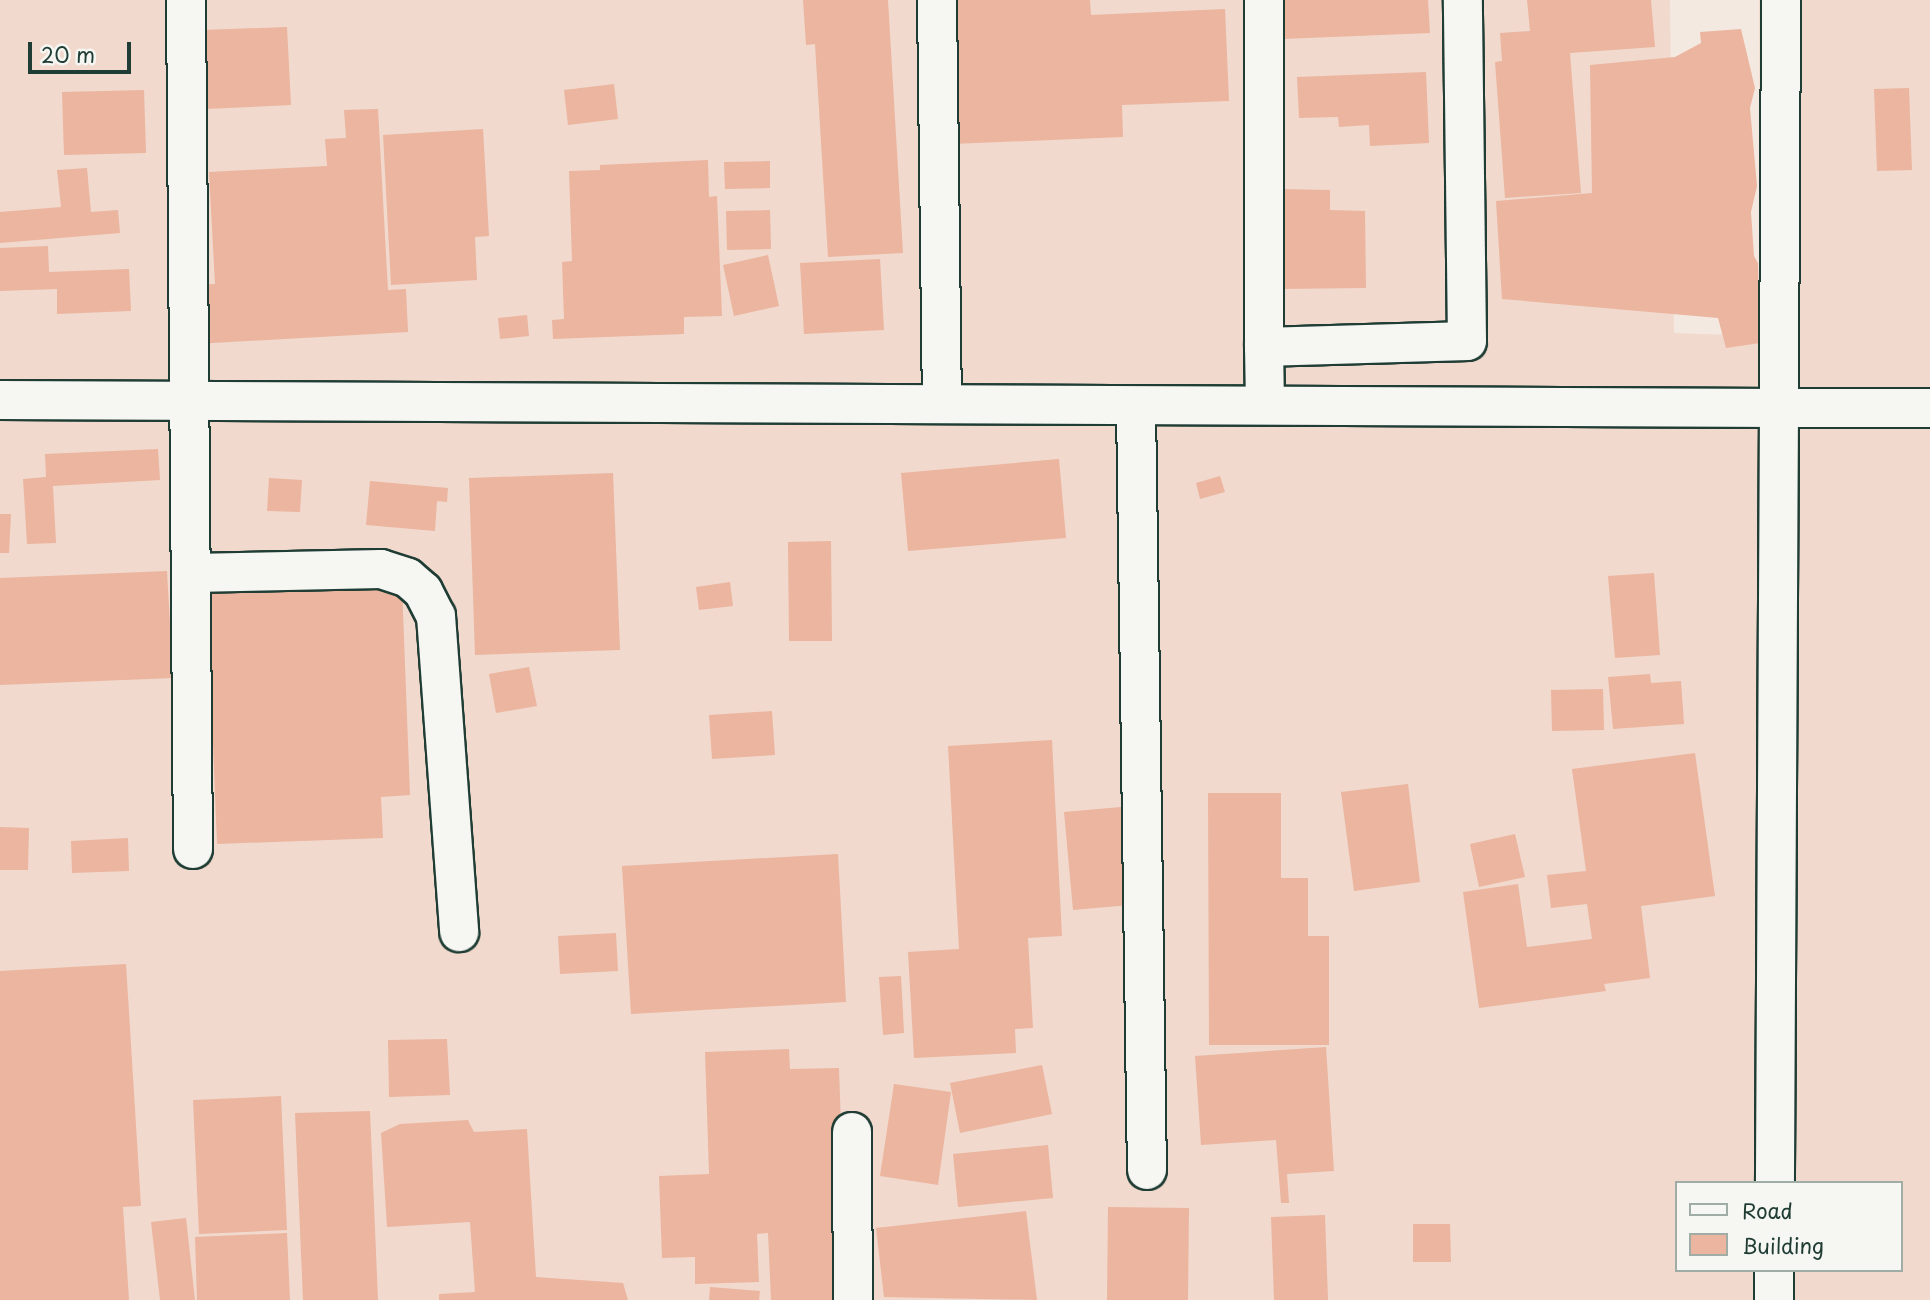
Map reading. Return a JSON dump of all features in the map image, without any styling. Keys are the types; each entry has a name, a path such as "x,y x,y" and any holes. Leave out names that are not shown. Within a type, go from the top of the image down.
{"street":[{"path":"186,0 193,401 193,849"},
{"path":"937,0 942,403"},
{"path":"1264,0 1265,404"},
{"path":"1264,347 1467,341 1463,0"},
{"path":"1775,1181 1781,0"},
{"path":"0,400 1930,408"},
{"path":"1136,406 1147,1170"},
{"path":"193,573 382,569 408,578 423,591 436,615 459,932"},
{"path":"852,1132 853,1300"},
{"path":"1774,1272 1774,1300"}],"shaded area":[{"path":"0,0 1670,0 1674,333 1760,336 1759,0 1930,0 1930,1300 0,1300"}],"building":[{"path":"803,0 888,0 903,253 828,257 815,44 806,45"},
{"path":"945,0 1090,0 1091,15 1225,9 1229,101 1122,105 1123,137 952,144"},
{"path":"1281,0 1428,0 1430,33 1283,39"},
{"path":"1527,0 1651,0 1655,47 1570,53 1581,193 1505,198 1495,62 1502,61 1500,33 1530,31"},
{"path":"287,27 291,105 206,109 203,30"},
{"path":"1741,29 1755,88 1750,108 1757,186 1751,212 1754,256 1758,263 1760,343 1726,348 1718,318 1502,299 1496,201 1592,193 1590,65 1675,57 1701,43 1700,32"},
{"path":"1426,72 1429,143 1370,146 1369,125 1339,127 1338,117 1299,118 1297,77"},
{"path":"614,84 618,119 568,125 564,90"},
{"path":"1909,88 1912,170 1877,171 1874,89"},
{"path":"144,90 146,153 64,155 62,92"},
{"path":"378,109 388,290 406,289 408,332 195,344 192,285 215,284 209,172 327,166 325,139 346,138 344,110"},
{"path":"483,129 489,236 475,237 477,280 391,285 383,135"},
{"path":"708,160 709,197 717,196 722,316 684,317 684,334 553,339 552,320 564,319 562,262 572,261 569,171 600,170 600,165"},
{"path":"770,161 770,188 725,189 724,162"},
{"path":"87,168 91,212 118,210 120,233 0,243 0,212 61,207 57,170"},
{"path":"1278,189 1330,190 1330,210 1365,211 1366,288 1278,289"},
{"path":"770,210 771,249 727,250 726,211"},
{"path":"48,246 49,272 129,269 131,311 57,314 57,289 0,291 0,248"},
{"path":"768,255 779,306 734,316 723,265"},
{"path":"880,259 884,330 804,334 800,263"},
{"path":"527,315 529,336 500,339 498,318"},
{"path":"158,449 160,480 53,486 56,543 27,544 23,479 46,477 45,454"},
{"path":"1059,459 1066,538 908,551 901,473"},
{"path":"613,473 620,650 475,655 469,478"},
{"path":"1220,476 1225,492 1200,499 1196,483"},
{"path":"269,478 302,480 300,512 267,511"},
{"path":"370,481 448,488 447,502 437,501 435,531 366,525"},
{"path":"0,514 11,514 9,553 0,553"},
{"path":"831,541 832,641 789,641 788,542"},
{"path":"167,571 173,678 0,685 0,578"},
{"path":"1654,573 1660,655 1615,658 1608,576"},
{"path":"730,582 733,606 699,610 696,587"},
{"path":"402,586 410,795 381,797 383,838 217,844 207,593"},
{"path":"529,667 537,706 496,713 489,674"},
{"path":"1650,674 1651,683 1681,681 1684,724 1613,729 1608,677"},
{"path":"1603,689 1604,730 1552,731 1551,690"},
{"path":"772,711 775,755 712,759 709,715"},
{"path":"1052,740 1062,936 1028,938 1033,1028 1015,1029 1016,1053 914,1058 908,952 959,949 948,746"},
{"path":"1695,753 1715,896 1641,906 1650,978 1604,984 1606,991 1479,1008 1463,892 1518,884 1527,947 1592,939 1587,904 1551,908 1547,875 1586,871 1572,769"},
{"path":"1408,784 1420,882 1354,891 1341,792"},
{"path":"1208,793 1281,793 1281,878 1308,878 1308,936 1329,936 1329,1045 1209,1045"},
{"path":"1132,806 1141,904 1073,910 1064,812"},
{"path":"0,827 29,828 28,870 0,870"},
{"path":"1515,834 1525,877 1479,887 1470,844"},
{"path":"128,838 129,871 72,873 71,841"},
{"path":"838,854 846,1002 631,1014 622,866"},
{"path":"616,933 618,971 560,974 558,936"},
{"path":"126,964 141,1206 123,1207 129,1300 0,1300 0,971"},
{"path":"901,976 904,1033 883,1035 879,977"},
{"path":"447,1039 450,1095 389,1097 388,1040"},
{"path":"1326,1047 1334,1171 1287,1174 1289,1203 1281,1203 1276,1140 1201,1145 1195,1056"},
{"path":"789,1049 790,1069 839,1068 847,1300 771,1300 768,1233 757,1234 759,1282 695,1284 695,1257 662,1258 659,1176 709,1174 705,1052"},
{"path":"1042,1065 1052,1114 960,1133 950,1083"},
{"path":"894,1084 951,1092 938,1185 880,1176"},
{"path":"281,1096 287,1230 199,1234 193,1100"},
{"path":"370,1111 378,1300 303,1300 295,1113"},
{"path":"468,1120 474,1132 527,1129 536,1277 623,1283 628,1300 439,1300 439,1294 475,1292 470,1222 387,1227 381,1133 400,1124"},
{"path":"1048,1145 1053,1198 958,1207 953,1154"},
{"path":"1108,1207 1189,1208 1188,1300 1107,1300"},
{"path":"1026,1211 1037,1300 884,1297 876,1228"},
{"path":"1325,1215 1328,1300 1274,1300 1271,1217"},
{"path":"186,1218 195,1300 160,1300 151,1222"},
{"path":"1413,1224 1450,1224 1451,1262 1413,1262"},
{"path":"287,1233 290,1300 197,1300 195,1237"},
{"path":"710,1287 760,1291 759,1300 709,1300"}]}
